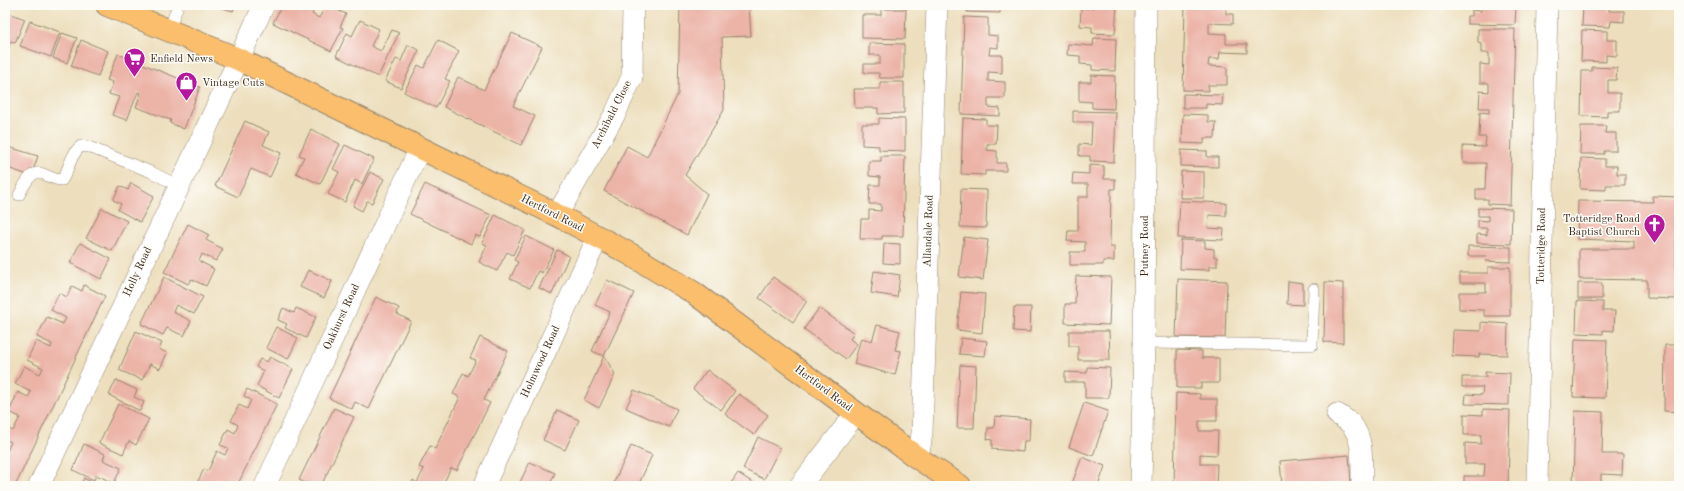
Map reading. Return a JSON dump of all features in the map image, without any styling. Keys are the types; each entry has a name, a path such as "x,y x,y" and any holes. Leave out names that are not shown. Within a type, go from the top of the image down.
{"main road":[{"name":"Hertford Road","path":"107,5 238,59 557,215 630,254 694,293 915,456 960,486"}],"street":[{"name":"Holly Road","path":"38,486 264,5"},
{"name":"Archibald Close","path":"557,215 615,114 632,77 633,5"},
{"name":"Allandale Road","path":"915,456 920,447 922,433 937,5"},
{"name":"Putney Road","path":"1141,486 1144,343 1146,5"},
{"name":"Totteridge Road","path":"1537,486 1547,5"},
{"name":"Oakhurst Road","path":"265,486 420,148"},
{"name":"Holmwood Road","path":"484,486 598,237"},
{"path":"800,486 856,413"},
{"path":"1337,414 1351,424 1358,436 1361,452 1362,486"}],"lane":[{"path":"169,30 176,8"},
{"path":"19,195 26,181 36,173 40,173 56,180 62,180 76,149 81,146 89,147 151,172 179,186"},
{"path":"1144,343 1312,345 1314,289"}],"building":[{"path":"212,5 235,5 233,11"},
{"path":"282,5 316,5 312,14 319,18 326,5 346,14 340,27 343,28 331,51 273,23"},
{"path":"680,5 749,5 751,36 722,37 724,110 685,175 707,194 687,235 604,191 627,146 647,157 678,94"},
{"path":"967,5 1000,5 1000,13 967,12"},
{"path":"1093,5 1117,5 1115,34 1092,33 1092,27 1080,26 1081,8 1093,8"},
{"path":"1185,5 1226,5 1226,14 1233,14 1233,24 1209,23 1209,33 1226,34 1226,44 1247,44 1247,53 1220,52 1219,59 1209,59 1208,66 1227,67 1227,85 1208,85 1209,91 1183,90"},
{"path":"1481,5 1516,5 1515,25 1467,24 1467,16 1472,16 1472,10 1481,11"},
{"path":"1583,5 1609,5 1609,11 1624,11 1624,22 1611,21 1610,27 1582,26"},
{"path":"881,9 906,9 905,39 862,38 862,15 881,15"},
{"path":"5,12 25,19 15,43 11,41 5,56"},
{"path":"964,17 988,18 988,35 998,36 998,48 990,47 989,55 1002,55 1002,73 988,72 988,81 1005,82 1005,98 988,98 988,107 1000,108 1000,116 961,114"},
{"path":"360,20 379,29 371,46 381,51 392,30 399,33 378,77 336,56 347,33 352,36"},
{"path":"30,21 60,32 51,57 20,46"},
{"path":"1478,29 1515,29 1510,205 1488,204 1488,199 1476,199 1476,189 1485,189 1486,163 1463,163 1463,146 1485,147 1486,137 1479,137 1480,112 1489,113 1489,108 1479,108 1480,91 1489,92 1489,83 1480,83 1480,64 1489,65 1489,53 1481,53 1481,44 1478,43"},
{"path":"1582,30 1607,31 1607,40 1617,40 1617,56 1606,55 1606,62 1581,61"},
{"path":"62,33 77,38 67,63 53,58"},
{"path":"512,33 542,47 513,106 535,116 521,145 444,107 458,77 484,90"},
{"path":"1094,38 1116,39 1115,71 1092,70 1092,65 1080,64 1080,56 1067,55 1068,44 1093,46"},
{"path":"81,40 108,51 98,76 71,66"},
{"path":"438,40 459,51 445,79 450,81 436,108 404,92 418,65 424,68"},
{"path":"869,43 904,44 904,78 880,78 879,73 864,73 864,64 880,64 880,55 869,55"},
{"path":"408,45 419,50 401,88 385,81 396,59 401,61"},
{"path":"118,54 200,87 184,129 170,123 171,120 136,107 141,93 138,92 127,120 112,115 119,97 109,94 113,82 107,80"},
{"path":"1592,67 1617,68 1616,80 1608,80 1608,93 1620,93 1620,111 1607,111 1607,117 1581,116 1582,71 1592,71"},
{"path":"1091,75 1115,76 1114,109 1092,108 1092,102 1079,101 1079,82 1091,82"},
{"path":"880,82 904,82 904,113 878,114 878,108 855,108 854,89 880,89"},
{"path":"1183,94 1223,95 1222,105 1206,104 1206,108 1183,108"},
{"path":"1073,111 1116,112 1114,162 1090,161 1090,156 1079,156 1079,144 1091,145 1092,122 1073,122"},
{"path":"1183,114 1208,115 1208,122 1216,122 1215,138 1204,138 1204,144 1182,143"},
{"path":"879,118 905,119 905,151 879,150 879,146 862,145 862,124 879,124"},
{"path":"963,118 986,119 986,125 997,125 996,144 987,144 987,150 997,151 997,163 1006,163 1006,171 985,171 985,175 961,174"},
{"path":"245,121 269,132 263,145 281,153 270,177 251,169 238,197 215,186"},
{"path":"1581,126 1606,126 1605,133 1616,133 1616,151 1604,151 1604,154 1580,154"},
{"path":"311,129 340,144 320,184 296,173 304,157 299,155"},
{"path":"345,145 374,159 362,184 355,180 345,202 328,194 339,172 333,169"},
{"path":"5,146 38,156 31,176 5,167"},
{"path":"1181,150 1207,151 1207,157 1218,157 1218,167 1181,166"},
{"path":"881,156 905,156 903,236 882,236 882,239 860,239 861,219 869,219 869,210 881,211 881,204 869,204 870,185 880,185 880,177 869,176 869,161 881,161"},
{"path":"1581,158 1605,159 1605,166 1617,166 1617,174 1625,174 1625,185 1606,185 1606,190 1580,189"},
{"path":"1089,165 1104,166 1104,179 1115,179 1115,189 1111,189 1110,247 1114,247 1114,261 1103,261 1103,265 1070,265 1070,252 1085,252 1085,242 1067,241 1068,231 1078,231 1078,197 1088,197 1088,184 1072,184 1073,173 1089,174"},
{"path":"1181,171 1204,172 1204,198 1180,198"},
{"path":"370,172 384,179 372,203 367,201 362,211 353,206"},
{"path":"131,183 154,196 140,222 118,210 121,204 113,200 120,186 128,190"},
{"path":"425,184 491,215 480,237 475,235 471,244 410,214"},
{"path":"961,189 987,190 986,228 960,227"},
{"name":"Totteridge Road Baptist Church","path":"1652,196 1679,197 1679,239 1676,239 1676,299 1647,298 1647,280 1579,279 1579,249 1634,249 1634,241 1577,239 1578,201 1653,202"},
{"path":"1180,201 1226,203 1226,216 1209,215 1208,228 1224,229 1223,240 1178,238"},
{"path":"102,208 127,221 112,251 86,238"},
{"path":"1478,208 1512,209 1511,244 1477,243 1477,234 1487,235 1487,228 1478,228 1478,220 1488,221 1488,216 1478,216"},
{"path":"495,215 525,230 513,255 507,252 497,271 479,262 487,245 482,243"},
{"path":"188,224 209,235 206,240 223,249 216,261 202,254 199,261 214,269 206,286 191,279 188,284 164,272"},
{"path":"526,236 554,250 542,273 538,271 530,288 510,279 518,262 514,260"},
{"path":"964,237 988,240 983,280 959,277"},
{"path":"1181,240 1205,241 1205,248 1214,249 1214,257 1217,257 1217,266 1209,266 1209,270 1180,269"},
{"path":"80,243 111,259 101,279 70,263"},
{"path":"884,243 900,244 900,264 883,263"},
{"path":"1468,246 1511,247 1511,262 1485,261 1486,256 1468,256"},
{"path":"557,250 569,256 552,294 539,288"},
{"path":"1488,267 1510,267 1510,316 1484,316 1484,310 1459,309 1459,292 1486,292 1486,283 1460,283 1460,273 1488,273"},
{"path":"308,270 332,281 324,298 300,287"},
{"path":"874,271 900,275 897,297 871,293"},
{"path":"1076,276 1111,277 1109,325 1065,323 1065,304 1075,304"},
{"path":"164,277 203,297 194,314 176,305 173,312 191,321 184,336 167,328 163,335 141,324"},
{"path":"773,277 807,301 793,322 759,298"},
{"path":"1178,279 1227,281 1225,338 1176,337"},
{"path":"607,280 634,293 604,356 592,351 610,312 595,305"},
{"path":"1288,281 1303,283 1303,305 1287,304"},
{"path":"1325,282 1343,283 1343,343 1324,342"},
{"path":"1578,283 1602,283 1602,299 1578,299"},
{"path":"84,285 105,296 15,486 5,486 5,450 7,451 11,442 5,439 5,427 13,431 20,417 9,412 18,392 28,397 31,392 15,384 24,366 40,374 43,368 27,360 36,341 51,348 52,344 37,337 47,317 63,324 66,318 51,310 59,293 67,297 72,286 82,291"},
{"path":"961,292 985,294 982,333 957,330"},
{"path":"376,297 399,308 397,314 411,321 369,409 355,402 352,409 329,398"},
{"path":"1577,301 1603,302 1603,311 1615,311 1614,331 1603,330 1603,334 1576,333"},
{"path":"1014,307 1031,307 1030,332 1013,331"},
{"path":"283,308 294,313 296,308 316,317 306,338 285,328 287,324 278,320"},
{"path":"819,308 854,333 850,339 857,344 846,359 804,329"},
{"path":"1481,322 1508,324 1507,355 1479,354 1479,357 1452,356 1453,330 1481,331"},
{"path":"877,325 900,331 895,350 901,351 895,375 854,364 861,338 872,341"},
{"path":"276,327 298,338 288,359 266,348"},
{"path":"136,331 162,343 159,349 167,353 160,369 150,364 142,380 119,370"},
{"path":"1069,331 1109,331 1110,360 1078,360 1078,346 1069,346"},
{"path":"480,337 508,351 484,400 490,403 457,470 451,468 442,486 410,486 413,480 417,483 424,469 419,467 430,446 435,449 460,397 453,394 463,373 468,376 476,360 470,358"},
{"path":"961,338 987,341 985,356 959,354"},
{"path":"1575,339 1607,340 1605,398 1573,397"},
{"path":"1665,345 1679,345 1679,412 1664,411"},
{"path":"1177,350 1202,351 1202,358 1219,358 1219,383 1201,383 1201,388 1177,388"},
{"path":"604,356 615,374 599,408 584,400"},
{"path":"270,357 293,369 279,398 257,386 264,371 256,367 260,359 267,362"},
{"path":"960,365 976,366 974,428 957,428"},
{"path":"1087,367 1110,368 1109,398 1085,398 1085,382 1065,382 1065,372 1087,373"},
{"path":"707,370 735,391 721,410 693,389"},
{"path":"1485,372 1510,373 1509,405 1465,404 1466,394 1482,395 1483,387 1462,387 1462,377 1486,377"},
{"path":"116,380 137,390 134,397 144,402 140,411 109,395"},
{"path":"247,389 277,404 237,486 196,485 204,469 208,471 217,451 225,455 228,448 220,445 228,429 235,433 238,425 231,421 239,405 247,409 251,400 244,396"},
{"path":"634,390 677,409 669,427 626,408"},
{"path":"1176,393 1200,394 1200,399 1217,399 1217,421 1199,421 1199,431 1218,431 1217,455 1200,454 1200,464 1217,464 1216,486 1174,486"},
{"path":"739,394 768,415 754,435 725,414"},
{"path":"1084,403 1108,411 1093,456 1069,447"},
{"path":"118,404 149,419 136,445 129,441 123,454 99,443"},
{"path":"334,408 354,417 321,486 312,486 299,480"},
{"path":"1483,409 1510,410 1508,486 1464,486 1464,476 1484,476 1485,464 1465,464 1465,443 1481,444 1481,435 1464,435 1464,414 1483,415"},
{"path":"557,410 579,420 565,450 543,440"},
{"path":"1575,411 1603,412 1602,454 1623,454 1622,475 1601,474 1601,486 1573,486"},
{"path":"995,416 1030,419 1029,441 1024,441 1023,452 992,449 992,440 987,439 988,428 994,428"},
{"path":"758,437 780,448 764,479 743,469"},
{"path":"84,444 105,454 103,460 121,468 114,483 96,475 94,480 73,470"},
{"path":"631,446 652,455 638,486 623,486 614,482"},
{"path":"1349,455 1351,483 1282,486 1280,461"},
{"path":"1082,457 1105,466 1098,486 1071,486"},
{"path":"530,462 555,473 549,486 518,486"},
{"path":"738,473 758,486 729,486"},
{"path":"84,478 98,486 80,486"}],"place":[{"name":"Enfield News","path":"134,78"},
{"name":"Vintage Cuts","path":"186,102"},
{"name":"Totteridge Road Baptist Church","path":"1655,244"}]}
